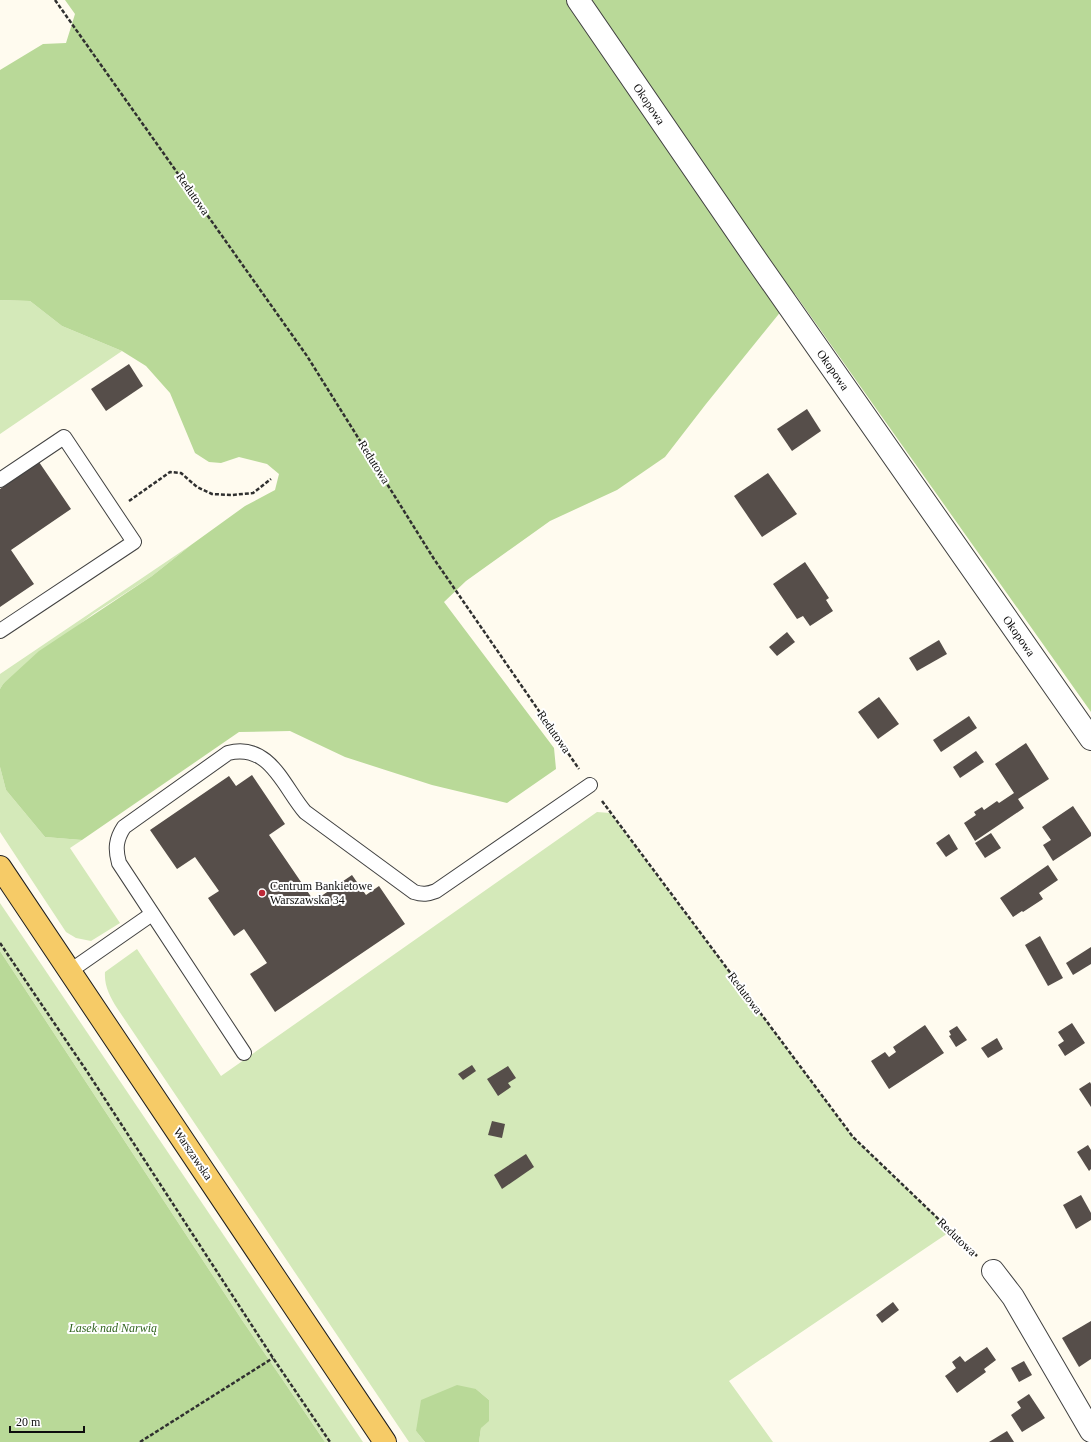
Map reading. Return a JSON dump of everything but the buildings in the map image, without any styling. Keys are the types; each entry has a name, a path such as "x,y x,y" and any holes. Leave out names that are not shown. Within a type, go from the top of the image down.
{"main road":[{"name":"Warszawska","path":"0,867 385,1442"}],"street":[{"name":"Okopowa","path":"578,0 762,268 1091,739"},
{"path":"993,1271 1013,1296 1091,1431"}],"lane":[{"path":"0,480 64,437 134,542 0,631"},
{"path":"244,1053 119,863 116,850 119,835 124,827 228,753 245,751 264,759 274,768 305,812 414,892 429,894 590,785"},
{"path":"70,971 152,914"}],"path":[{"name":"Redutowa","path":"55,0 307,356 434,559 610,813 853,1138 993,1271"},
{"path":"114,512 170,472 182,474 197,487 212,494 232,496 252,493 271,480"},
{"path":"0,943 88,1073 273,1358 330,1442"},
{"path":"140,1442 273,1358"}],"green space":[{"path":"65,0 1091,0 1091,712 795,294 665,457 617,490 550,521 466,581 444,602 554,748 556,769 507,803 432,785 345,757 290,731 239,732 82,840 45,837 6,790 0,767 0,689 3,684 39,651 152,576 191,545 245,506 275,490 279,474 267,464 239,457 221,463 209,462 195,453 170,393 146,366 122,351 62,326 30,301 0,300 0,70 43,44 66,43 75,14"},
{"path":"0,300 30,301 62,326 122,351 0,434"},
{"path":"191,545 152,576 93,614 3,684 0,689 0,674"},
{"path":"0,767 6,790 45,837 82,840 70,848 120,923 91,941 76,938 66,932 0,832"},
{"path":"597,812 610,813 853,1137 951,1231 729,1381 773,1442 479,1442 481,1428 489,1400 476,1389 416,1431 425,1442 409,1442 117,1008 105,982 105,972 137,949 221,1076"},
{"path":"0,903 363,1442 325,1442 242,1320 0,951"},
{"name":"Lasek nad Narwią","path":"0,951 242,1320 325,1442 0,1442"},
{"path":"457,1385 476,1389 489,1400 489,1421 481,1428 479,1442 425,1442 416,1431 421,1400"}],"place":[{"name":"Centrum Bankietowe Warszawska 34","path":"262,893"}]}
